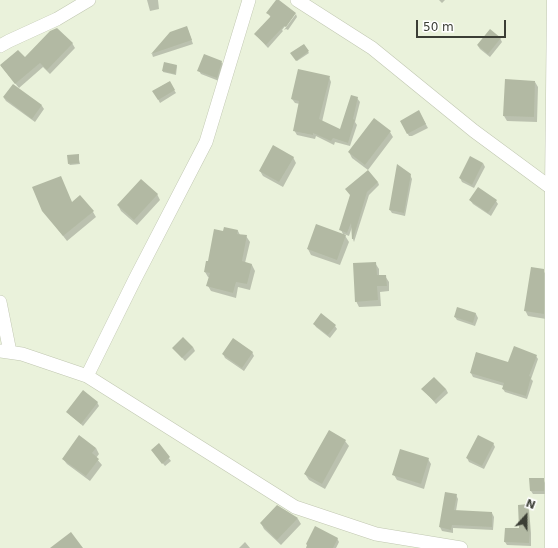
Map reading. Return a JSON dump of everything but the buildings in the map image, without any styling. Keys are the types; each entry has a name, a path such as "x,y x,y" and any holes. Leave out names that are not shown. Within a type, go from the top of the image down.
{"street":[{"path":"0,46 9,40 57,19 88,0"},
{"path":"87,376 135,278 206,142 249,0"},
{"path":"298,0 372,48 474,131 554,190"},
{"path":"554,548 556,305 554,190 557,1"},
{"path":"0,302 5,351 22,354 87,376 295,506 376,534 461,548"}]}
